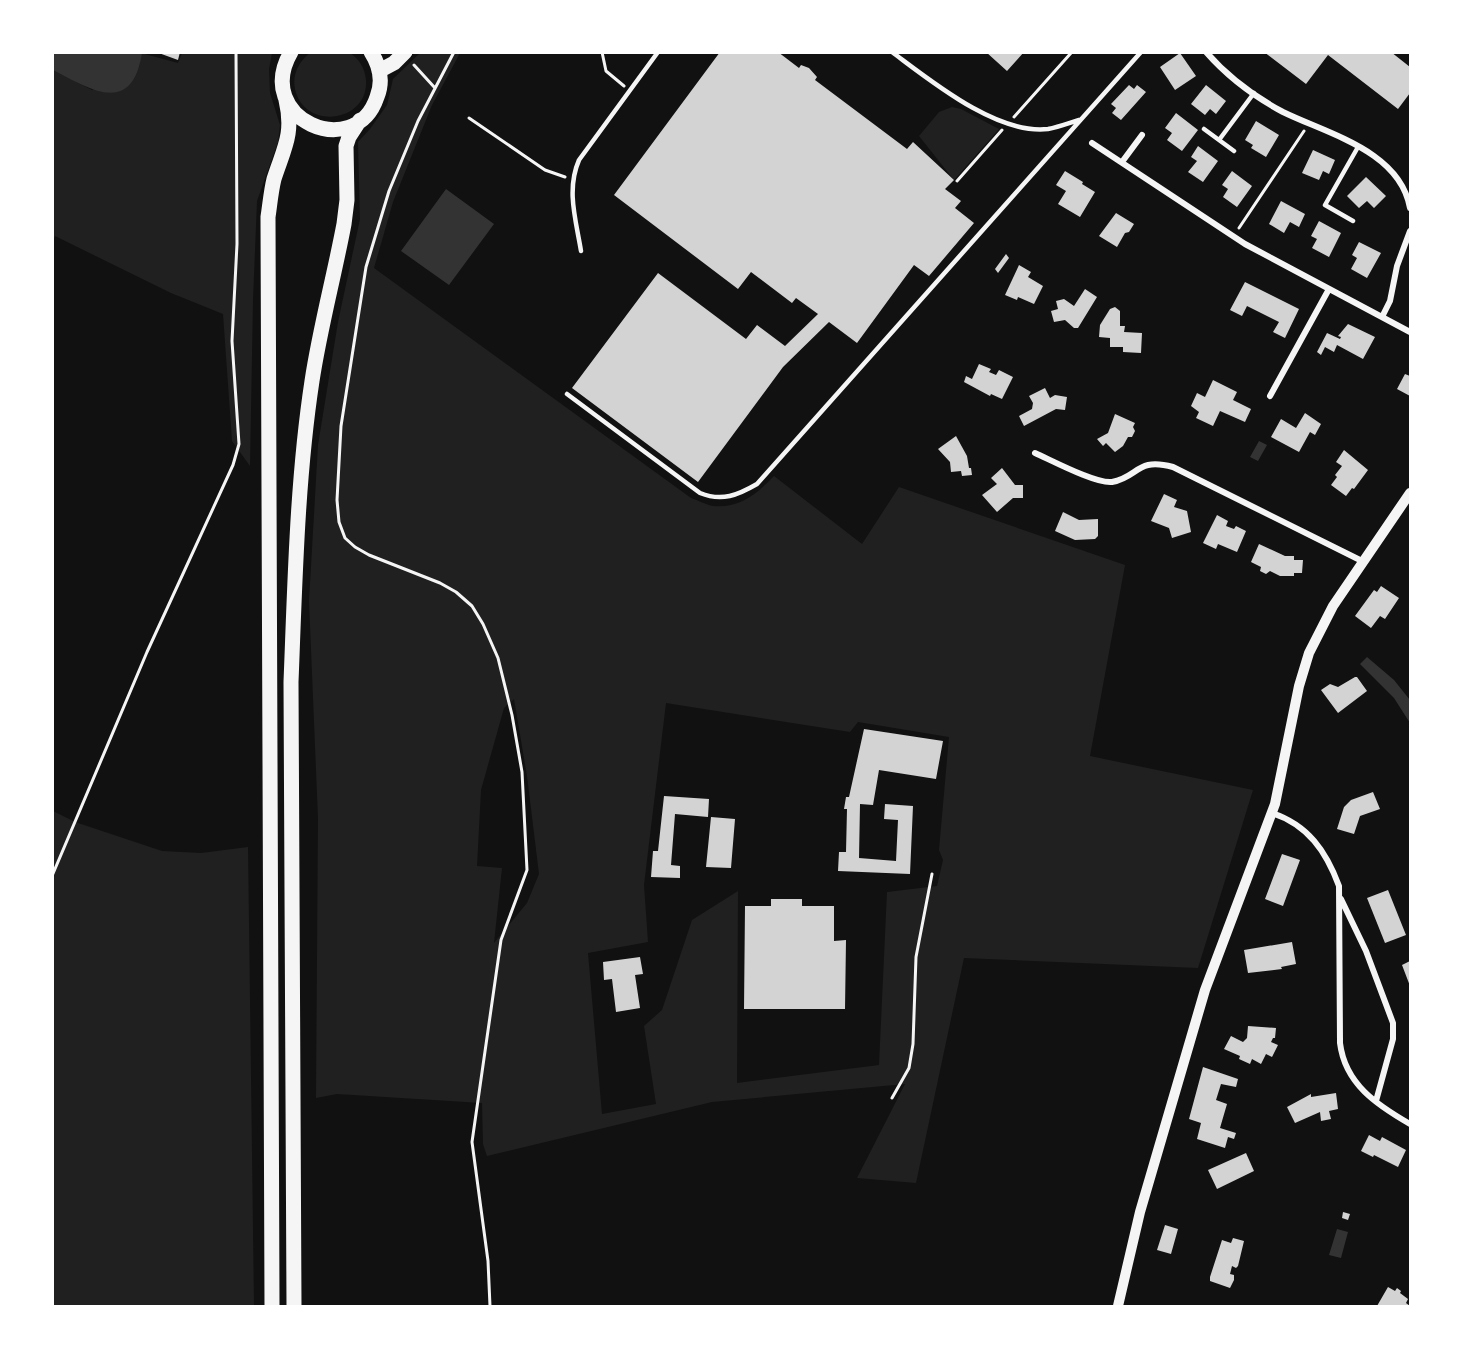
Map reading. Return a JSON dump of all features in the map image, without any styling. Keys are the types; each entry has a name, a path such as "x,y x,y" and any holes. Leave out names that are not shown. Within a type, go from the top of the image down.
{"highway":[{"path":"272,1306 268,217 274,181 289,135 289,114 282,76 286,60 291,52"},
{"path":"294,1306 291,682 294,598 303,463 312,380 347,200 346,146 360,120 375,102 380,87 379,71 371,52"},
{"path":"379,71 394,63 405,53"},
{"path":"286,100 295,114 315,127 338,129 360,120"}],"street":[{"path":"1206,52 1231,76 1275,107 1358,147 1380,161 1393,173 1405,190 1410,208"},
{"path":"1122,162 1142,135"},
{"path":"1092,143 1233,237 1410,332"},
{"path":"1382,317 1390,301 1396,266 1410,231"},
{"path":"1270,396 1329,289"},
{"path":"1035,453 1094,479 1107,482 1118,480 1148,465 1173,467 1362,561"},
{"path":"1118,1306 1140,1212 1199,1011 1272,813 1299,686 1309,653 1325,620 1362,561 1410,493"},
{"path":"1272,813 1290,819 1320,848 1332,867 1339,886 1341,1054 1352,1079 1376,1101 1410,1124"},
{"path":"1339,895 1366,951 1393,1023 1393,1039 1376,1101"}],"lane":[{"path":"581,251 572,195 572,179 579,160 658,52"},
{"path":"892,52 948,94 989,116 1008,123 1027,128 1047,129 1082,119"},
{"path":"567,394 700,493 712,498 726,498 757,484 1141,52"},
{"path":"1219,140 1254,93"},
{"path":"1204,129 1233,151"},
{"path":"1353,221 1325,205 1358,147"}],"path":[{"path":"52,876 147,652 233,465 239,444 232,341 237,244 236,52"},
{"path":"454,52 418,121 389,191 366,267 341,426 337,500 339,522 345,538 355,547 369,555 440,583 456,592 472,606 498,658 512,716 522,772 528,870 501,940 472,1142 488,1262 490,1306"},
{"path":"602,52 606,71 630,91"},
{"path":"405,53 435,88"},
{"path":"469,118 545,170 572,179"},
{"path":"1233,237 1309,124"},
{"path":"892,1098 909,1068 913,1044 915,957 933,874"}],"shaded area":[{"path":"311,52 350,53 359,61 366,80 364,94 357,105 347,113 322,116 310,111 301,102 295,89 296,73 303,59"},
{"path":"53,53 142,53 137,73 129,85 119,91 108,93 95,90 53,70"},
{"path":"141,53 178,63 182,53 272,53 269,69 270,93 280,125 278,142 257,201 250,466 232,441 223,314 171,293 55,236 53,241 53,70 92,90 139,67"},
{"path":"420,53 460,53 432,105 393,202 374,268 691,498 705,504 722,506 740,502 755,494 774,476 862,544 899,487 1125,565 1090,756 1253,790 1198,968 964,958 916,1183 857,1178 905,1084 712,1102 487,1156 483,1144 482,1103 337,1094 316,1098 318,818 309,601 318,445 338,322 360,219 358,142 387,105 393,79","holes":["514,699 527,776 539,874 527,903 494,943 502,868 477,866 481,790 504,708","666,703 850,732 858,722 949,737 939,850 943,860 937,886 887,892 879,1065 737,1083 738,891 692,920 662,1010 644,1026 656,1104 602,1114 588,953 648,942 644,885"]},
{"path":"952,107 961,109 999,129 954,180 919,136 939,112"},
{"path":"446,189 494,224 449,285 401,251"},
{"path":"1259,441 1267,445 1258,461 1250,457"},
{"path":"1367,657 1394,680 1410,700 1410,723 1394,698 1360,664"},
{"path":"53,811 75,822 162,851 201,853 248,847 254,1306 53,1306"},
{"path":"1337,1229 1348,1232 1341,1258 1329,1255"}],"building":[{"path":"156,52 180,52 178,60"},
{"path":"720,52 778,52 799,68 801,65 809,68 817,77 815,80 907,149 913,142 954,180 945,189 961,201 955,208 974,223 929,276 914,265 857,343 829,322 783,367 698,482 572,388 658,273 746,339 757,325 785,346 818,314 796,298 792,303 751,272 738,289 614,195"},
{"path":"986,52 1024,52 1007,71"},
{"path":"1264,52 1391,52 1410,67 1410,93 1398,109 1328,55 1306,84"},
{"path":"1180,53 1196,76 1175,90 1160,67"},
{"path":"1129,85 1134,89 1137,85 1146,92 1121,120 1112,113 1116,108 1111,104"},
{"path":"1206,85 1226,101 1216,114 1210,109 1205,115 1191,104"},
{"path":"1176,113 1198,130 1182,151 1167,140 1172,133 1165,128"},
{"path":"1256,121 1279,135 1266,157 1251,148 1253,145 1245,140"},
{"path":"1198,146 1218,161 1203,182 1188,172 1197,161 1191,157"},
{"path":"1313,150 1335,160 1329,174 1323,171 1319,180 1302,173"},
{"path":"1065,171 1095,192 1080,217 1058,204 1066,191 1056,185"},
{"path":"1232,171 1252,186 1237,207 1223,197 1228,189 1222,185"},
{"path":"1366,177 1386,196 1374,208 1367,201 1359,208 1347,196"},
{"path":"1281,201 1305,214 1299,227 1290,222 1284,233 1269,224"},
{"path":"1116,213 1134,224 1129,232 1125,233 1117,247 1099,236"},
{"path":"1319,221 1341,233 1329,257 1312,248 1317,239 1311,236"},
{"path":"1359,242 1381,253 1367,278 1351,269 1357,258 1352,255"},
{"path":"1006,254 1009,258 998,273 995,269"},
{"path":"1019,265 1031,272 1028,277 1043,286 1034,304 1018,297 1017,300 1005,295"},
{"path":"1245,282 1299,309 1285,338 1273,332 1279,322 1247,306 1242,316 1230,310"},
{"path":"1085,289 1097,297 1078,328 1074,328 1065,320 1054,322 1051,311 1058,309 1056,301 1064,299 1074,306"},
{"path":"1115,307 1120,311 1120,326 1125,326 1124,332 1142,333 1141,353 1123,352 1123,347 1110,347 1110,338 1099,337 1100,325 1110,309"},
{"path":"1348,324 1375,337 1363,359 1337,345 1334,352 1325,347 1321,355 1317,352 1327,333 1340,339 1341,337 1338,336"},
{"path":"979,364 991,369 989,372 996,375 999,370 1013,377 1002,399 991,394 990,396 964,382 966,376 972,379"},
{"path":"1405,374 1410,376 1410,396 1397,389"},
{"path":"1213,380 1237,392 1233,400 1251,409 1245,422 1220,411 1213,426 1196,418 1199,412 1191,406 1197,393 1205,397"},
{"path":"1045,388 1050,398 1055,395 1067,397 1065,410 1056,409 1024,426 1019,416 1032,409 1033,403 1029,396"},
{"path":"1305,413 1321,424 1315,435 1310,432 1299,452 1271,437 1281,419 1296,428"},
{"path":"1115,414 1135,423 1133,427 1135,431 1132,437 1128,437 1123,446 1115,452 1106,443 1103,446 1097,439 1108,433"},
{"path":"956,436 967,456 972,475 962,476 961,471 951,472 950,462 938,449"},
{"path":"1344,450 1368,470 1346,496 1331,485 1342,466 1336,462"},
{"path":"1002,468 1015,485 1023,485 1023,498 1013,498 997,512 982,495 997,484 991,478"},
{"path":"1164,494 1177,500 1174,507 1187,511 1191,532 1172,538 1169,528 1151,521"},
{"path":"1063,512 1079,520 1098,519 1098,536 1095,539 1075,540 1055,531"},
{"path":"1217,515 1228,521 1226,526 1234,529 1236,526 1246,531 1237,552 1218,544 1216,549 1203,543"},
{"path":"1259,544 1285,556 1294,556 1294,560 1303,560 1302,573 1294,573 1294,576 1280,576 1270,571 1266,574 1260,571 1261,567 1251,562"},
{"path":"1381,586 1399,598 1385,619 1380,616 1371,628 1355,616 1374,590 1377,592"},
{"path":"1355,677 1367,691 1338,713 1321,690 1330,684 1338,687"},
{"path":"864,729 943,741 936,779 879,770 873,805 860,804 859,858 896,861 898,820 884,819 885,804 913,806 910,874 838,871 839,852 846,852 847,809 844,809 846,797 849,797"},
{"path":"1373,792 1380,809 1360,816 1354,834 1337,829 1344,807 1351,800"},
{"path":"664,796 709,799 708,817 675,814 671,865 680,866 680,878 651,877 653,851 658,851"},
{"path":"711,817 735,819 731,868 706,867"},
{"path":"1282,854 1300,860 1283,906 1265,899"},
{"path":"1388,890 1406,935 1385,943 1367,898"},
{"path":"771,899 802,899 802,906 834,906 834,941 846,940 845,1009 744,1009 745,906 771,906"},
{"path":"1292,942 1296,964 1281,967 1282,969 1248,973 1244,950"},
{"path":"640,957 643,974 635,975 640,1008 616,1012 612,979 604,980 603,962"},
{"path":"1410,961 1410,986 1402,965"},
{"path":"1248,1026 1276,1028 1275,1038 1271,1042 1278,1045 1272,1057 1266,1054 1261,1064 1252,1059 1250,1064 1239,1059 1240,1056 1224,1049 1231,1036 1243,1042 1247,1038"},
{"path":"1203,1067 1238,1079 1236,1087 1221,1084 1216,1100 1227,1104 1220,1128 1236,1133 1234,1139 1228,1137 1225,1148 1197,1139 1201,1123 1189,1119"},
{"path":"1336,1093 1338,1109 1329,1111 1331,1119 1321,1121 1320,1112 1295,1123 1287,1107 1311,1094 1311,1097"},
{"path":"1369,1135 1380,1141 1382,1137 1406,1150 1398,1167 1361,1151"},
{"path":"1246,1153 1254,1171 1217,1189 1208,1170"},
{"path":"1343,1212 1350,1214 1348,1220 1342,1218"},
{"path":"1165,1225 1178,1229 1171,1254 1157,1250"},
{"path":"1233,1238 1244,1241 1238,1266 1236,1268 1232,1266 1230,1274 1234,1275 1234,1280 1230,1288 1210,1281 1210,1277 1222,1240 1231,1243"},
{"path":"1388,1287 1401,1291 1400,1293 1408,1299 1406,1303 1410,1306 1377,1306"}]}
